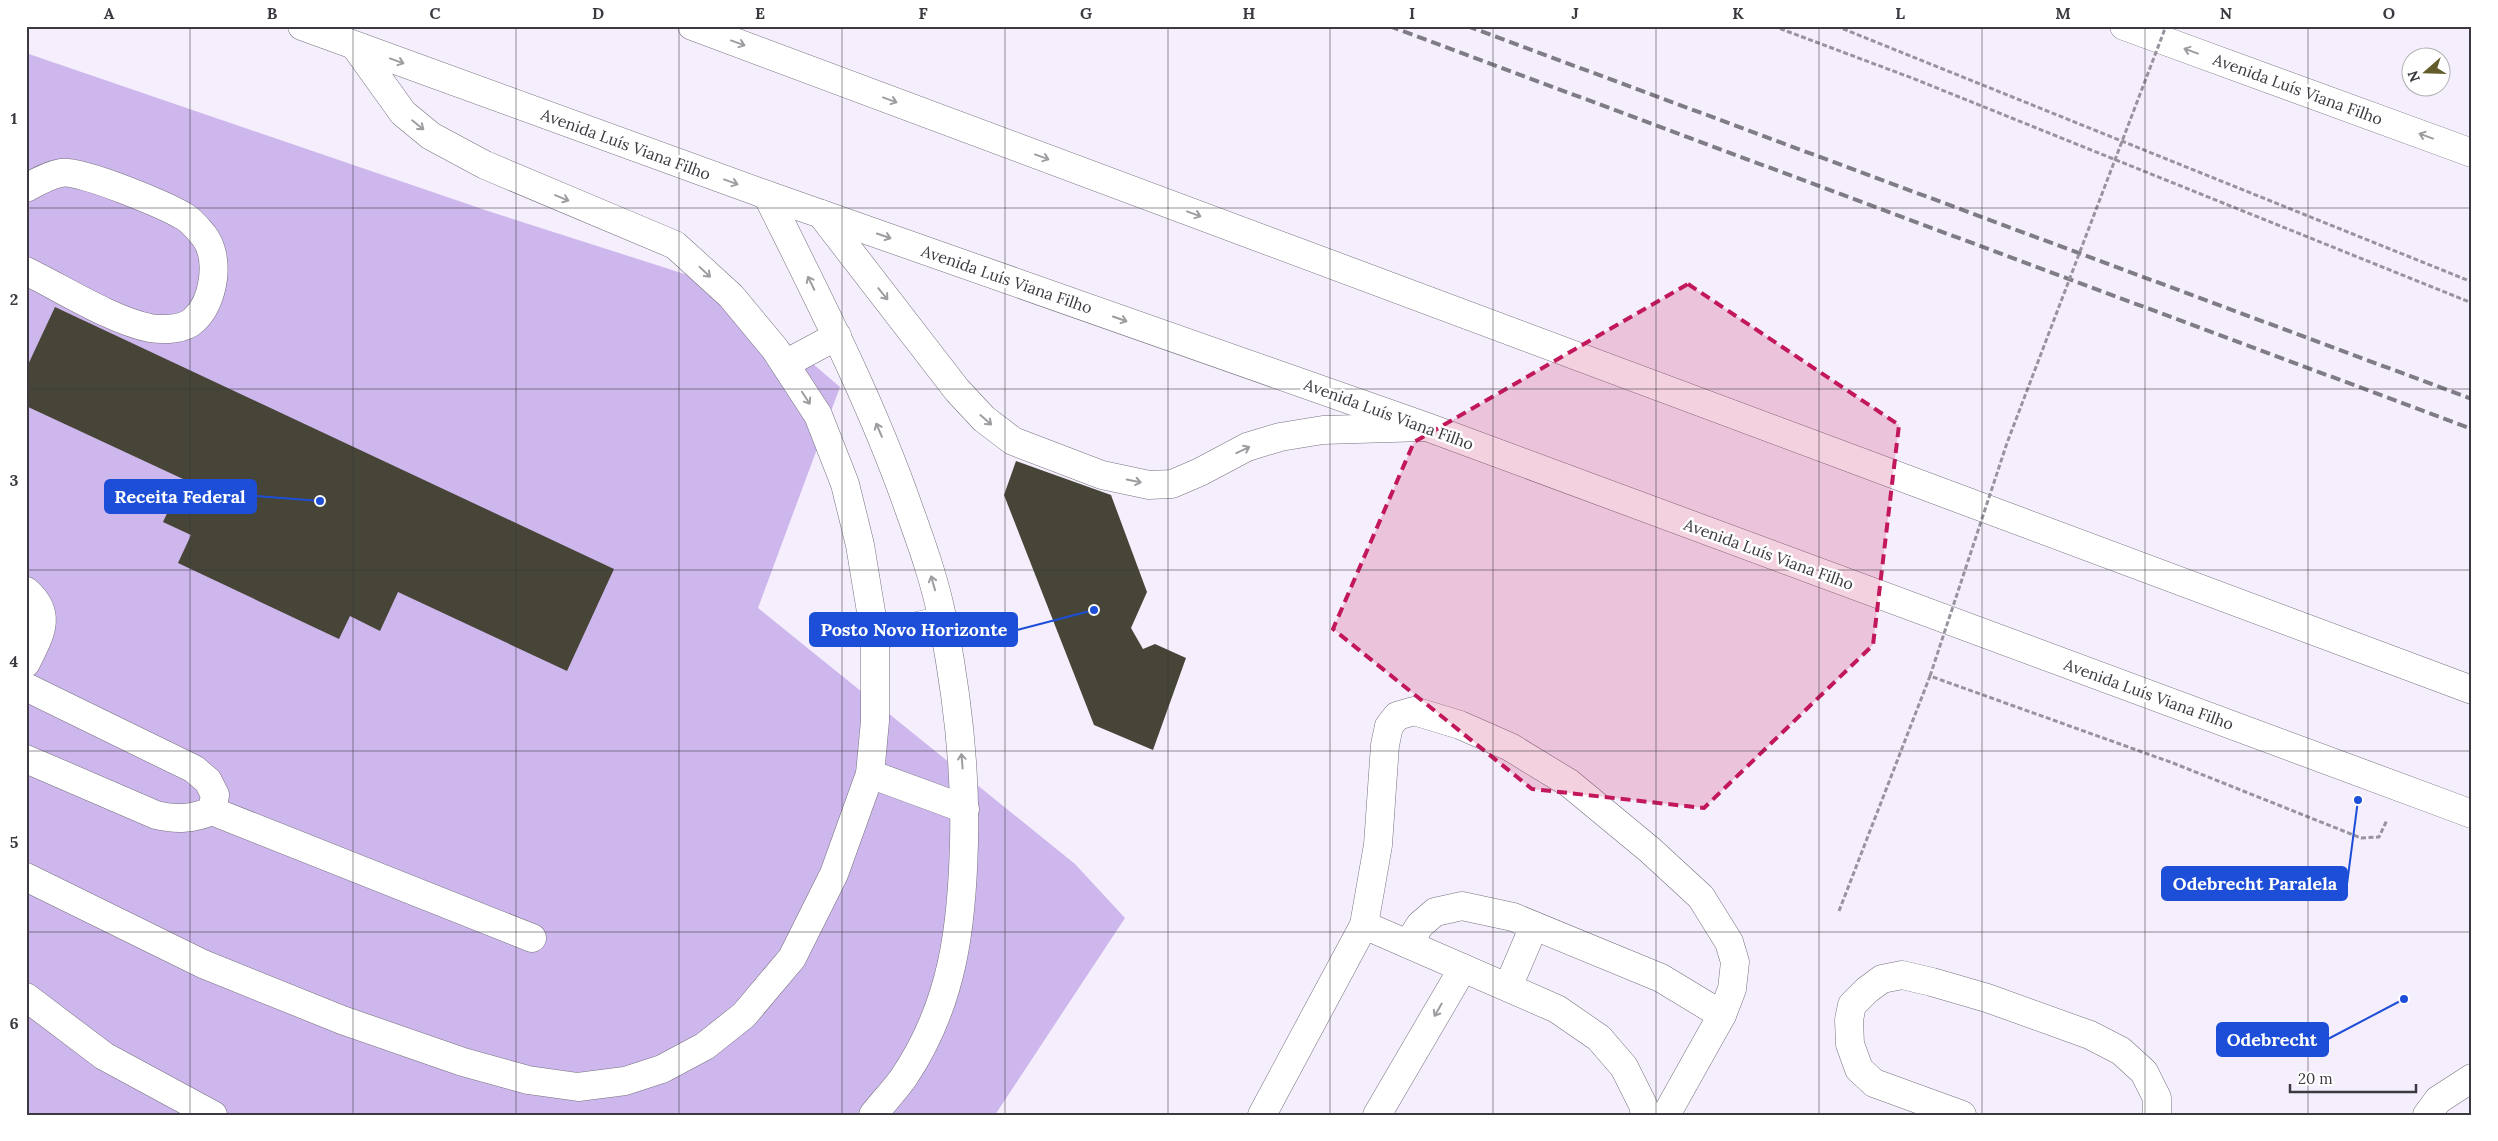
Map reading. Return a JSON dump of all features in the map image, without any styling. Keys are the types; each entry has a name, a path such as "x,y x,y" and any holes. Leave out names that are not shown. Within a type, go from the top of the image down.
{"main road":[{"name":"Avenida Luís Viana Filho","path":"302,26 767,195 1427,427 2472,814"},
{"path":"692,26 2472,690"},
{"name":"Avenida Luís Viana Filho","path":"2124,26 2472,152"},
{"path":"26,877 203,964 342,1020 463,1062 528,1080 578,1087 625,1081 662,1068 705,1046 744,1015 792,958 834,874 870,774 875,721 876,636 860,545 845,484 818,415 785,364 731,296 675,245 485,165 431,136 403,112 355,46"},
{"path":"26,188 62,172 79,175 135,194 186,218 205,237 213,257 214,279 208,298 194,321 177,328 151,328 118,316 26,271"},
{"path":"767,195 837,336 896,470 920,540 943,620 958,720 965,809 963,890 956,950 937,1016 904,1077 873,1115"},
{"path":"821,214 957,390 984,419 1013,441 1102,475 1149,485 1172,484 1200,472 1247,447 1280,437 1323,430 1427,427"},
{"path":"785,364 837,336"},
{"path":"26,591 36,599 41,612 42,628 26,663"},
{"path":"876,636 943,620"},
{"path":"26,687 194,769 208,781 215,796 212,811"},
{"path":"1262,1115 1364,925 1378,845 1385,744 1389,726 1397,716 1414,711 1460,725 1510,747 1569,783 1650,850 1701,896 1729,942 1734,962 1732,989 1722,1015 1666,1115"},
{"path":"26,759 156,816 176,819 194,818 212,811 532,938"},
{"path":"870,774 965,809"},
{"path":"1408,944 1420,925 1435,912 1462,906 1513,917 1661,978 1722,1015"},
{"path":"1364,925 1557,1009 1600,1038 1624,1067 1643,1106 1645,1115"},
{"path":"1508,987 1534,926"},
{"path":"1377,1115 1463,968"},
{"path":"1941,1112 1874,1084 1859,1068 1850,1044 1849,1020 1852,1005 1867,990 1882,979 1902,975 1932,982 1987,998 2090,1035 2121,1051 2144,1072 2157,1098 2157,1115"},
{"path":"26,997 104,1056 212,1115"},
{"path":"2427,1115 2438,1100 2472,1078"}],"path":[{"path":"1773,26 1912,78 2472,303"},
{"path":"1836,26 2472,282"},
{"path":"1839,911 1930,676 2008,443 2166,26"},
{"path":"1930,676 2173,763 2347,833 2362,838 2379,838"}],"highlighted area":[{"path":"1688,284 1899,425 1873,645 1704,808 1532,789 1333,629 1414,442"}],"shaded area":[{"path":"26,53 488,211 722,286 840,387 758,608 1075,864 1125,918 995,1115 26,1115"}],"building":[{"path":"55,307 614,569 567,671 398,592 380,631 350,616 339,639 178,563 191,535 163,522 183,479 26,406 26,369"},
{"path":"1016,461 1111,495 1147,592 1131,628 1143,649 1155,644 1186,658 1153,750 1094,725 1004,495"}],"railway":[{"path":"1389,26 2472,429"},
{"path":"1467,26 2472,399"}],"place":[{"name":"Receita Federal","path":"320,501"},
{"name":"Posto Novo Horizonte","path":"1094,610"},
{"name":"Odebrecht Paralela","path":"2358,800"},
{"name":"Odebrecht","path":"2404,999"}]}
